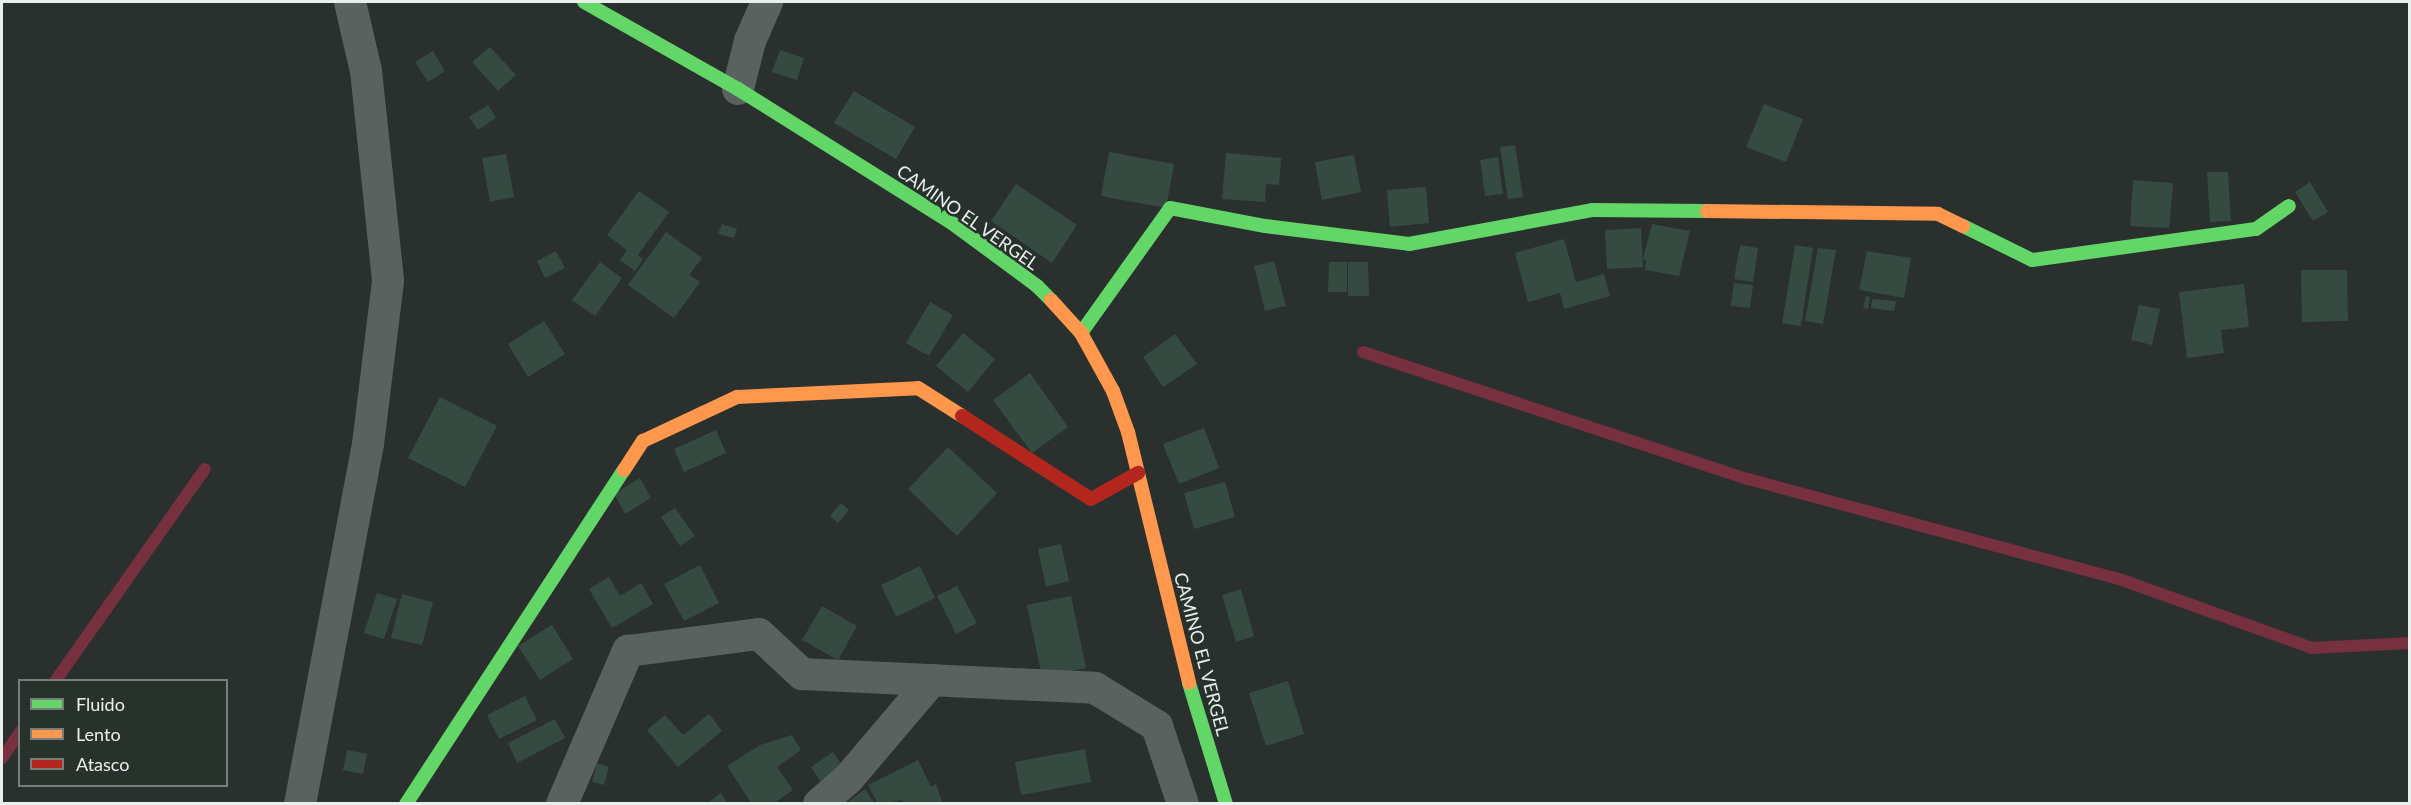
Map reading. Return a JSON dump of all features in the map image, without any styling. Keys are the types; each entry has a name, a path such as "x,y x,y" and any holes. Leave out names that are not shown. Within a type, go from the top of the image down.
{"street":[{"path":"300,804 368,444 388,280 366,70 350,2"},
{"name":"CAMINO EL VERGEL","path":"585,2 738,89 952,223 1037,286 1080,333 1113,391 1138,473 1180,651 1226,804"},
{"path":"738,89 750,41 767,2"},
{"path":"1080,333 1170,208 1265,226 1409,244 1592,210 1938,214 2032,260 2256,229 2289,206"},
{"path":"406,804 643,441 737,397 918,388 1091,499 1138,473"},
{"path":"562,804 628,651 759,634 802,674 1095,688 1156,726 1183,804"},
{"path":"819,804 848,779 932,680"}],"building":[{"path":"490,47 516,75 498,91 472,62"},
{"path":"780,50 804,58 797,80 772,72"},
{"path":"433,51 445,71 428,82 415,62"},
{"path":"854,91 915,127 896,159 834,123"},
{"path":"1764,104 1803,119 1786,162 1746,147"},
{"path":"488,105 496,118 478,130 469,117"},
{"path":"1515,145 1523,197 1508,199 1500,147"},
{"path":"1109,152 1174,164 1166,208 1101,196"},
{"path":"1226,153 1281,158 1279,185 1266,184 1265,202 1222,199"},
{"path":"506,154 514,197 490,202 482,158"},
{"path":"1354,155 1361,192 1322,200 1315,162"},
{"path":"1498,157 1503,194 1485,196 1480,160"},
{"path":"2207,172 2228,172 2231,221 2210,222"},
{"path":"2133,180 2173,183 2169,228 2130,226"},
{"path":"2310,182 2328,212 2313,221 2295,192"},
{"path":"1016,184 1077,225 1052,263 991,221"},
{"path":"1426,187 1429,223 1390,227 1387,190"},
{"path":"639,191 669,212 638,255 643,259 635,271 620,260 627,250 607,235"},
{"path":"722,224 737,229 734,238 718,234"},
{"path":"1652,224 1690,231 1679,276 1645,270 1646,260 1643,259"},
{"path":"1641,228 1643,267 1607,269 1605,230"},
{"path":"666,232 702,258 689,275 700,282 674,318 628,285"},
{"path":"1564,239 1576,282 1604,274 1610,296 1564,309 1560,293 1528,302 1515,253"},
{"path":"1740,245 1758,248 1753,282 1734,279"},
{"path":"1795,245 1813,248 1801,326 1782,323"},
{"path":"1818,248 1836,250 1823,324 1805,321"},
{"path":"556,251 565,268 545,278 537,261"},
{"path":"1867,251 1911,258 1904,298 1859,290"},
{"path":"1274,261 1286,306 1265,311 1254,266"},
{"path":"600,262 622,278 595,316 572,300"},
{"path":"1329,262 1347,262 1347,292 1328,292"},
{"path":"1348,262 1368,262 1369,296 1348,296"},
{"path":"2301,270 2347,270 2348,321 2302,322"},
{"path":"1734,283 1753,285 1750,308 1731,306"},
{"path":"2244,284 2249,327 2221,330 2224,353 2187,358 2179,292"},
{"path":"1866,296 1870,297 1868,309 1863,308"},
{"path":"1872,299 1896,301 1894,311 1871,308"},
{"path":"930,302 953,315 929,356 906,343"},
{"path":"2139,305 2160,309 2152,345 2131,340"},
{"path":"544,321 565,354 528,377 508,344"},
{"path":"963,333 995,359 968,392 936,366"},
{"path":"1175,334 1197,364 1163,387 1143,357"},
{"path":"1030,373 1068,427 1032,453 993,400"},
{"path":"440,397 497,426 465,487 408,458"},
{"path":"1204,428 1219,468 1179,484 1163,444"},
{"path":"716,430 726,453 684,472 674,449"},
{"path":"948,447 997,493 957,536 908,489"},
{"path":"640,478 651,498 625,514 614,494"},
{"path":"1225,482 1235,517 1194,529 1184,493"},
{"path":"841,503 849,510 838,523 830,516"},
{"path":"675,508 695,536 680,546 661,517"},
{"path":"1061,544 1069,581 1046,587 1038,549"},
{"path":"700,565 719,603 684,621 664,584"},
{"path":"920,566 935,598 896,617 881,585"},
{"path":"609,577 620,596 641,583 653,604 612,628 589,589"},
{"path":"957,586 977,623 956,634 937,596"},
{"path":"1241,589 1254,636 1236,642 1222,595"},
{"path":"377,593 397,599 384,639 364,633"},
{"path":"402,594 433,602 422,645 391,638"},
{"path":"1071,596 1086,668 1042,677 1027,605"},
{"path":"822,606 857,626 838,660 802,640"},
{"path":"552,625 573,659 540,680 518,646"},
{"path":"1288,681 1304,734 1266,746 1249,693"},
{"path":"525,696 537,720 499,739 487,715"},
{"path":"709,714 722,731 678,767 647,730 665,715 683,735"},
{"path":"555,719 565,738 517,763 508,743"},
{"path":"792,735 801,750 777,767 793,790 773,804 752,804 727,766 760,745"},
{"path":"1085,749 1091,782 1021,795 1015,762"},
{"path":"347,750 367,754 363,774 343,770"},
{"path":"833,752 843,767 821,782 811,767"},
{"path":"918,760 931,787 936,784 943,804 904,804 902,800 878,804 868,785"},
{"path":"597,763 609,767 604,785 592,782"},
{"path":"865,789 875,804 845,804"},
{"path":"721,793 728,804 706,804"}],"waterway":[{"path":"1363,352 1748,479 2122,580 2312,648 2410,643"},
{"path":"57,679 205,469"},
{"path":"2,758 18,735"}],"traffic: fast":[{"path":"584,2 738,89 952,223 1037,286 1051,300"},
{"path":"1963,226 2032,260 2256,229 2289,206"},
{"path":"1081,333 1170,208 1265,226 1409,244 1592,210 1707,211"},
{"path":"406,804 624,470"},
{"path":"1189,683 1226,804"}],"traffic: slow":[{"path":"1707,211 1938,214 1963,226"},
{"path":"1051,300 1081,333 1113,391 1128,432 1189,683"},
{"path":"624,470 643,441 737,397 918,388 962,416"}],"traffic: jam":[{"path":"962,416 1091,499 1138,473"}]}
